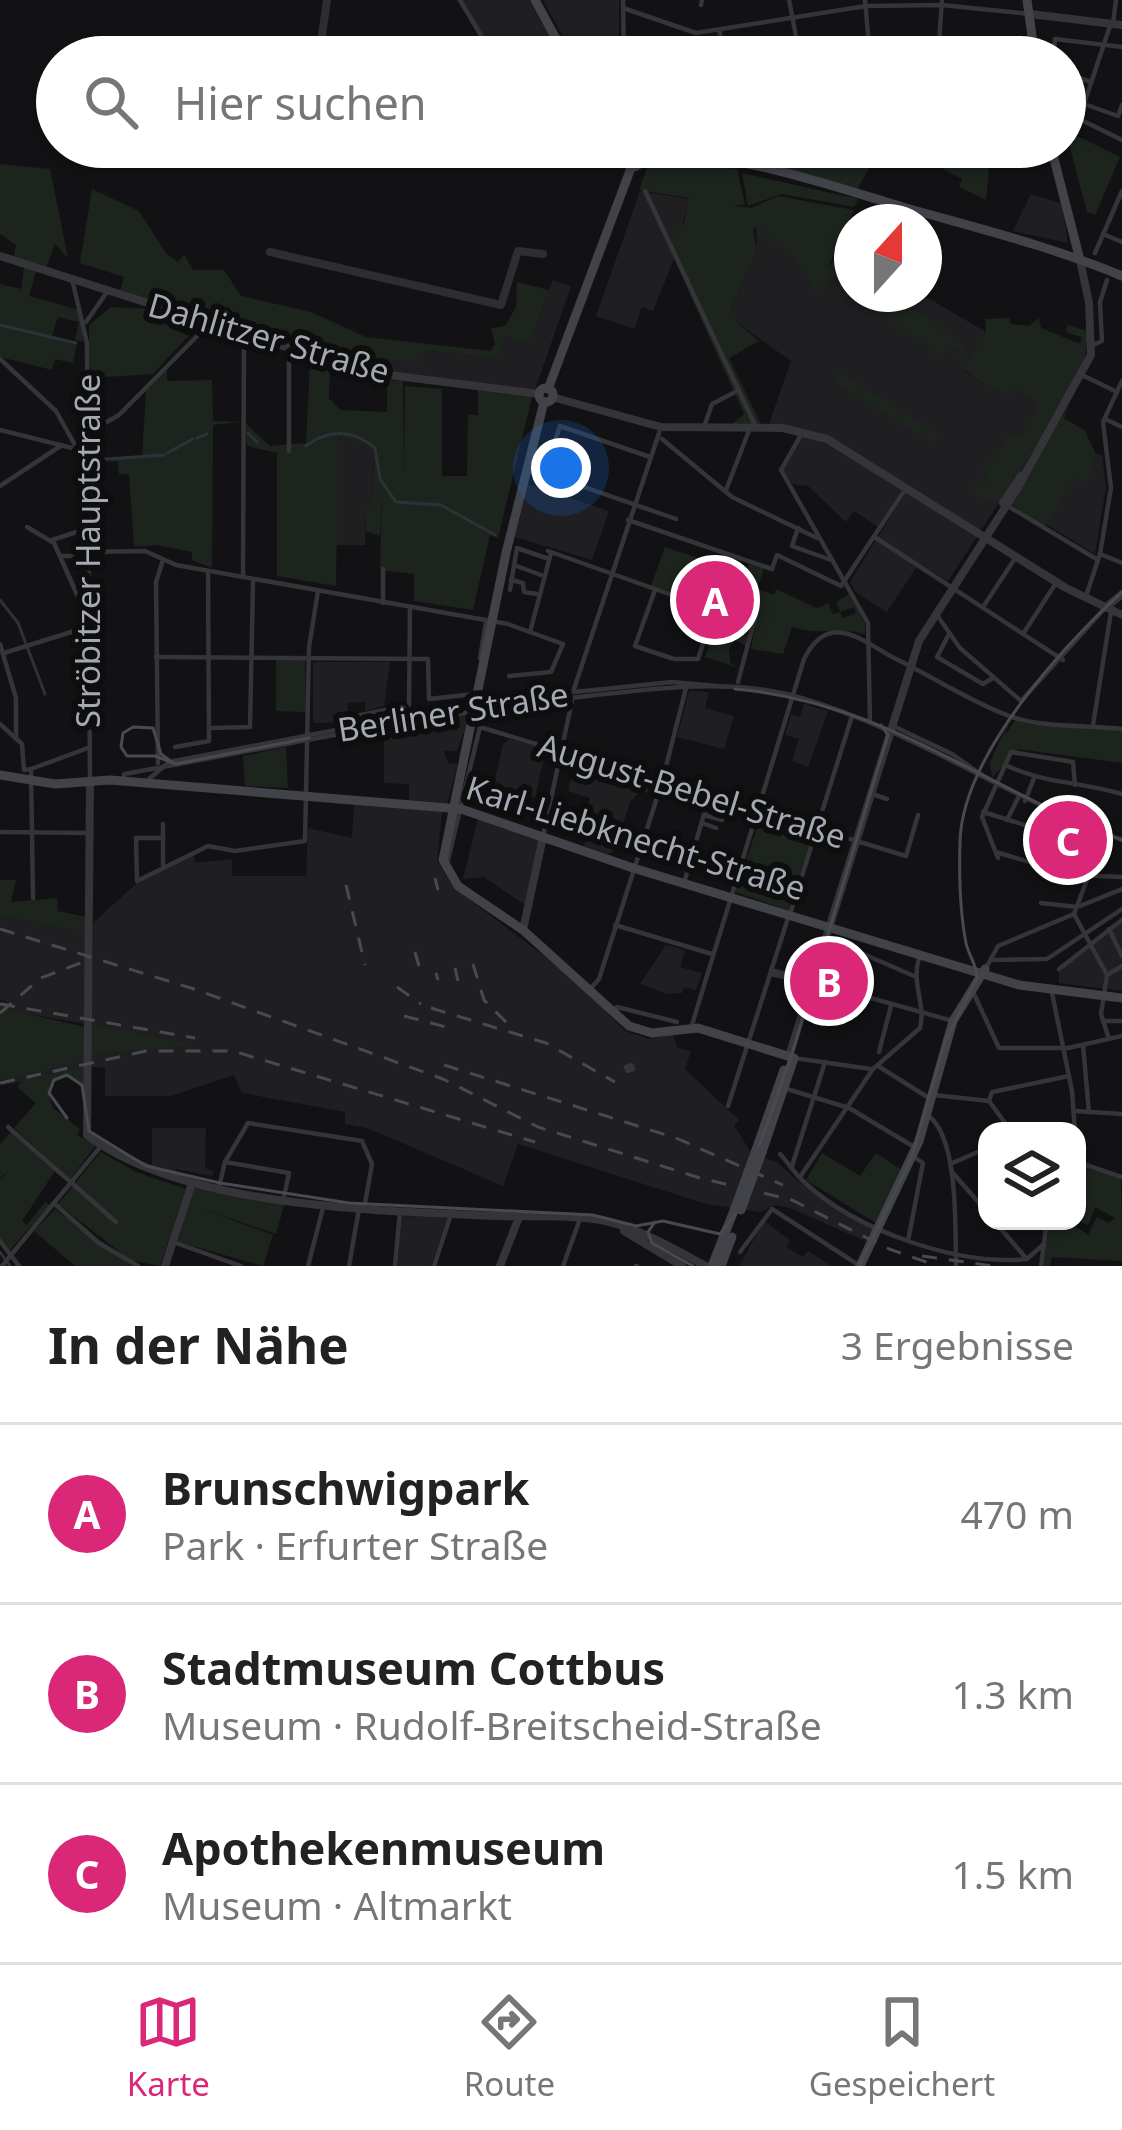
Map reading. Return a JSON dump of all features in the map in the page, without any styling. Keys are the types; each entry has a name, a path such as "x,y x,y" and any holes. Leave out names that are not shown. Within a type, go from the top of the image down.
{"main road":[{"path":"535,0 555,36"},
{"path":"1028,0 1033,36"},
{"path":"631,168 546,395 490,623 458,806 443,852 446,870 458,886 523,930 642,1032 691,1028 791,1057"},
{"path":"756,168 1010,237 1122,274"},
{"path":"1057,168 1080,258"},
{"path":"1010,237 1057,247 1107,275 1122,274"},
{"path":"1057,247 1071,246 1075,238"},
{"name":"Karl-Liebknecht-Straße","path":"2,778 32,775 458,806 633,868 789,916 987,967 1052,989 1122,996"},
{"path":"860,1266 928,1116 953,1021 987,967"},
{"path":"759,1151 791,1057"},
{"path":"713,1266 739,1209 791,1057"}],"street":[{"path":"460,0 481,36"},
{"path":"788,0 795,36"},
{"path":"1086,98 1115,24 1116,0"},
{"path":"866,3 868,36"},
{"path":"624,36 623,4 692,32 866,3 942,3 1115,24"},
{"path":"940,36 942,3"},
{"path":"719,31 721,36"},
{"path":"1086,43 1122,47"},
{"path":"1086,80 1091,82"},
{"path":"1086,105 1118,116 1122,105"},
{"path":"1086,122 1122,140"},
{"path":"646,191 753,428 725,492"},
{"path":"1095,253 1122,191"},
{"path":"1103,234 1122,242"},
{"name":"Dahlitzer Straße","path":"0,256 365,372 546,395 661,428 803,431"},
{"path":"997,515 1008,507 1082,375 1093,345 1080,258"},
{"path":"1084,279 1090,268 1107,275 1100,302 1102,341 1093,345"},
{"name":"Ströbitzer Hauptstraße","path":"72,279 86,322 90,781"},
{"path":"86,322 109,290"},
{"path":"88,432 119,416 197,332 212,323"},
{"path":"243,577 244,334"},
{"path":"289,348 289,450"},
{"path":"0,359 51,406 76,447"},
{"path":"1082,375 1117,392"},
{"path":"1084,599 1099,557 1111,488 1105,419 1122,381"},
{"path":"703,429 712,404 739,390"},
{"path":"1105,419 1122,427"},
{"path":"650,457 560,426 544,473 676,519"},
{"path":"523,930 572,696 609,573 661,428"},
{"path":"0,430 88,452"},
{"path":"870,722 868,623 781,467 803,431 839,445 1084,599 1122,615"},
{"path":"662,439 725,492 820,539"},
{"path":"0,486 62,445"},
{"path":"1108,463 1122,469"},
{"path":"1004,1122 989,1101 933,1097 876,1068 791,1057 890,727 914,665 951,586 1009,489 1026,471"},
{"path":"628,520 772,569 777,555 842,586 907,487"},
{"path":"1008,507 1099,557 1122,563"},
{"path":"26,527 52,540 79,598 87,601"},
{"path":"798,528 792,546 834,562"},
{"path":"52,540 86,529"},
{"path":"875,537 1063,660"},
{"path":"510,590 518,548 550,554 714,610 698,659 668,658 635,646 655,590"},
{"path":"62,556 138,550 208,571 490,623 563,644 554,669 509,676"},
{"path":"530,632 550,554"},
{"path":"983,607 1016,556"},
{"path":"147,783 157,769 156,582 163,560"},
{"path":"514,565 543,575"},
{"path":"383,568 383,603"},
{"path":"175,747 209,741 208,571"},
{"path":"208,728 250,727 253,579"},
{"path":"512,580 537,594"},
{"path":"1023,634 1056,582"},
{"path":"163,838 136,838 137,881 208,845 235,851 305,841 309,658 318,591"},
{"path":"1007,715 1017,699 1063,660 1084,627 1122,593"},
{"path":"352,717 410,705 410,608"},
{"path":"739,686 757,610"},
{"path":"1094,725 1108,610"},
{"path":"936,615 949,634 1017,699"},
{"path":"4,653 87,627"},
{"path":"691,1028 793,695 807,653 817,641 843,632 870,640 1007,715 1122,729"},
{"path":"949,634 937,657 983,683 995,677"},
{"path":"0,644 16,698 16,739"},
{"path":"157,657 428,658 430,700 477,702"},
{"path":"591,988 662,782 686,684"},
{"name":"Berliner Straße","path":"124,781 124,774 477,702 686,684 739,686 793,695 890,727 1022,799 1122,840"},
{"path":"728,1106 852,716"},
{"path":"0,724 22,744 24,770 32,775"},
{"name":"August-Bebel-Straße","path":"466,762 478,728 905,856 918,815"},
{"path":"32,775 88,748"},
{"path":"1075,785 1073,762 1014,751 995,785 986,815 997,855 1088,877 1122,877"},
{"path":"1004,766 1034,778 1122,794"},
{"path":"32,775 33,898"},
{"path":"1007,820 1034,778"},
{"path":"90,781 85,1132 101,1146 142,1169 192,1183 324,1204 595,1220 713,1266"},
{"path":"875,795 886,799"},
{"path":"684,883 710,796"},
{"path":"705,811 723,817"},
{"path":"986,815 1041,830"},
{"path":"702,823 716,828"},
{"path":"163,824 164,865"},
{"path":"0,832 89,833"},
{"path":"987,967 998,946 1074,914 1088,877"},
{"path":"1041,903 1080,904 1122,889"},
{"path":"987,967 1038,962 1122,909"},
{"path":"1074,914 1107,975 1103,1021 1108,1038"},
{"path":"1059,969 1122,920"},
{"path":"615,925 712,954"},
{"path":"813,984 831,926"},
{"path":"1109,929 1122,956"},
{"path":"829,939 914,976"},
{"path":"800,1177 876,1068 898,1050 905,1055 922,1014 914,976 919,958"},
{"path":"1107,975 1122,966"},
{"path":"770,972 953,1021"},
{"path":"1052,989 1075,1122"},
{"path":"973,993 996,1047 1083,1046 1122,1036"},
{"path":"612,1011 617,1006 677,1022"},
{"path":"879,1052 891,1006"},
{"path":"1103,1021 1122,1022"},
{"path":"1083,1046 1089,1112"},
{"path":"792,1166 825,1062"},
{"path":"989,1101 992,1092 1070,1076"},
{"path":"784,1088 849,1108 914,1151 922,1163 908,1241"},
{"path":"1075,1111 1122,1114"},
{"path":"928,1116 937,1124 951,1168 956,1262"},
{"path":"219,1187 225,1162 248,1123 362,1142 372,1164 349,1266"},
{"path":"8,1127 116,1222"},
{"path":"6,1260 101,1146"},
{"path":"951,1168 978,1153"},
{"path":"780,1154 800,1177 879,1228 956,1262 1027,1259 1044,1244"},
{"path":"225,1162 289,1173 284,1197"},
{"path":"1086,1164 1122,1178"},
{"path":"951,1168 978,1202"},
{"path":"165,1266 192,1183"},
{"path":"952,1189 964,1186"},
{"path":"54,1204 99,1243 138,1266"},
{"path":"308,1266 324,1204"},
{"path":"740,1252 772,1209 860,1266"},
{"path":"395,1266 400,1210"},
{"path":"434,1266 451,1215"},
{"path":"500,1266 518,1216"},
{"path":"562,1266 580,1219"},
{"path":"1002,1230 1027,1259"},
{"path":"1041,1266 1046,1230"},
{"path":"0,1241 6,1260 19,1266"},
{"path":"173,1242 241,1266"},
{"path":"655,1243 682,1266"}],"shaded area":[{"path":"457,0 529,0 549,36 478,36"},
{"path":"543,0 619,0 619,36 563,36"},
{"path":"1086,140 1120,157 1095,215 1087,212 1075,168 1086,168"},
{"path":"0,164 50,169 68,258 55,244 46,268 14,257 16,245 0,234"},
{"path":"647,168 737,169 745,205 731,205 751,208 778,196 834,206 834,254 828,267 834,265 834,276 816,292 795,258 757,226 753,230 757,251 729,316 759,341 729,358 761,424 731,425 744,414 666,241 684,224 689,198 639,190"},
{"path":"765,168 869,168 857,190"},
{"path":"942,168 989,168 986,200 959,187 962,179"},
{"path":"742,173 858,199 856,204 837,204 782,194 748,206"},
{"path":"92,189 139,211 166,253 178,262 184,254 193,270 224,270 241,296 311,312 366,337 490,351 495,344 491,328 505,326 516,307 517,282 549,290 529,344 505,336 497,359 424,350 422,363 388,359 386,372 365,370 120,291 124,277 80,263"},
{"path":"640,191 689,199 682,227 674,238 664,235 674,259 653,311 642,307 634,329 596,316"},
{"path":"1031,194 1062,204 1068,243 1013,231"},
{"path":"756,225 829,268 834,258 834,312 942,312 942,306 986,332 963,371 1009,397 1014,389 1062,417 1085,431 1094,453 1102,455 1106,487 1095,554 1002,498 948,581 919,563 887,612 855,592 850,582 909,487 902,489 878,527 854,511 846,522 808,486 792,484 782,468 806,430 769,424 791,361 729,317 757,251"},
{"path":"24,267 36,271 29,296 79,310 84,342 75,340 79,322 58,317 52,336 77,343 73,363 55,359 52,370 0,357 0,284 21,289"},
{"path":"553,280 571,286 535,390 386,372 387,359 424,350 496,359 505,336 529,344"},
{"path":"111,307 150,309 174,320 174,329 188,336 153,374 90,378 89,325"},
{"path":"889,312 918,312 966,348 957,362 960,351 948,344 938,359 933,348 883,321"},
{"path":"1009,318 1011,324 1029,326 1039,318 1041,328 1080,344 1082,337 1065,332 1068,325 1086,331 1086,352 1069,396 1001,500 986,501 971,489 978,478 985,484 990,476 982,472 1004,446 1003,437 1021,436 1039,404 1014,389 1009,398 963,370 986,332 985,319"},
{"path":"310,365 330,366 329,398 340,410 387,412 387,380 403,381 404,474 405,386 442,389 442,476 467,476 468,415 478,415 478,390 532,397 498,538 490,535 473,610 414,601 414,574 380,570 382,485 380,536 366,531 366,508 373,507 374,449 338,437 336,586 277,576 277,453 247,446 246,424 270,446 306,443"},
{"path":"167,370 167,381 212,380 213,421 241,422 213,425 212,568 192,560 192,552 156,545 134,547 129,474 119,474 118,461 90,463 142,456 146,391"},
{"path":"840,373 937,432 933,444 835,382"},
{"path":"1070,404 1064,418 1085,431 1096,454 1088,481 1076,477 1044,528 1010,503"},
{"path":"336,437 374,448 373,508 366,509 365,545 336,545"},
{"path":"528,484 609,511 592,560 515,537"},
{"path":"665,547 744,574 749,564 764,569 757,589 774,595 776,589 817,608 828,603 833,614 840,612 836,602 849,594 865,623 865,634 792,627 783,654 751,649 759,602 743,596 740,609 755,613 754,620 741,612 736,635 751,634 747,647 735,640 729,648 730,663 740,668 705,657 720,611 651,586","holes":["854,607 856,613 843,618 840,612"]},
{"path":"276,660 305,660 306,712 276,711"},
{"path":"313,662 390,662 384,706 365,711 365,702 347,703 350,722 313,723"},
{"path":"689,691 709,692 705,708 734,716 724,749 677,737"},
{"path":"804,704 828,711 808,767 792,761 799,739 785,735 791,714 800,717"},
{"path":"470,714 457,751 444,751 448,763 458,764 447,803 409,800 409,784 384,783 384,729"},
{"path":"1016,719 1122,731 1122,763 1018,749 992,778 990,762 1009,721 1005,736"},
{"path":"510,739 546,749 535,797 529,796 526,804 492,793 503,744"},
{"path":"286,747 288,788 245,786 243,756"},
{"path":"575,760 656,785 654,794 641,791 630,802 615,850 608,854 584,846 587,836 579,833 590,798 568,791"},
{"path":"354,803 442,812 437,861 454,888 573,978 625,1031 649,1039 673,1034 677,1048 691,1051 685,1069 739,1120 734,1125 750,1151 778,1163 799,1182 874,1229 867,1242 790,1208 776,1205 760,1212 706,1204 518,1144 503,1186 367,1128 345,1124 345,1112 242,1093 234,1075 171,1096 105,1096 105,1068 90,1067 0,1086 10,1077 90,1055 185,1045 90,1025 94,922 138,882 193,853 196,863 232,859 232,876 306,876 308,828 352,838"},
{"path":"762,814 813,833 788,910 735,892"},
{"path":"478,818 539,839 525,905 484,877 463,879"},
{"path":"0,880 16,880 11,902 57,898 58,911 86,917 87,933 0,916"},
{"path":"0,916 87,933 86,1024 7,1010 0,1016 0,1002 9,1002 0,1000"},
{"path":"1122,923 1122,991 1059,983 1059,971"},
{"path":"666,945 685,950 680,967 702,973 696,990 684,987 682,993 667,994 640,984"},
{"path":"6,1009 85,1027 85,1060 0,1081 0,1016"},
{"path":"90,1025 186,1042 186,1046 90,1055"},
{"path":"86,1066 85,1091 67,1074 54,1080 48,1092 53,1108 80,1129 77,1135 96,1145 70,1179 14,1128 36,1103 17,1087 23,1079"},
{"path":"152,1128 206,1128 205,1168 213,1176 176,1169 175,1175 216,1185 165,1175 92,1136 152,1166"},
{"path":"11,1132 55,1171 22,1221 27,1225 45,1202 50,1205 10,1250 0,1239 0,1180 10,1170 0,1178 0,1144"},
{"path":"101,1152 136,1172 186,1189 160,1266 130,1260 58,1204"},
{"path":"822,1153 860,1176 876,1153 902,1170 876,1223 806,1180"},
{"path":"1086,1168 1121,1178 1122,1261 1052,1257 1050,1266 1043,1266 1049,1230 1081,1230 1088,1235 1097,1217 1109,1223 1115,1218 1095,1207 1088,1225"},
{"path":"193,1187 285,1202 276,1234 197,1207 273,1235 263,1266 178,1242"},
{"path":"55,1209 132,1266 75,1266 34,1231"},
{"path":"402,1216 447,1218 431,1266 397,1266"},
{"path":"764,1221 790,1240 786,1247 803,1257 808,1251 832,1266 739,1266"}],"waterway":[{"path":"0,325 76,343"},
{"path":"248,433 257,442"},
{"path":"197,438 207,434"},
{"path":"306,446 332,434 358,437 375,448 380,479 396,502 441,505 495,535"},
{"path":"167,453 193,439"},
{"path":"94,460 164,455"},
{"path":"0,600 18,623 45,694"},
{"path":"0,1252 10,1266"}],"taxiway":[{"path":"322,36 327,0"},
{"path":"270,252 501,305 518,251 543,254"}],"tram line":[{"path":"859,1266 911,1159 945,1041 977,978 964,931 960,842 965,809 978,774 1019,705 1122,592"},
{"path":"735,689 789,697 888,729 1122,840"},
{"path":"444,711 450,712"},
{"path":"67,1118 49,1093 54,1080 67,1075 82,1085 89,1131 146,1166 349,1203 593,1215 636,1226 663,1221 720,1234 736,1213 793,1050 888,735 881,725"},
{"path":"172,762 161,754 153,728 133,727 123,733 121,747 127,756 155,756 176,764 309,738"},
{"path":"655,1222 648,1232 652,1243 693,1266"}],"railway":[{"path":"435,878 438,890"},
{"path":"346,885 365,965"},
{"path":"0,929 194,989 443,1079 538,1127 700,1178 792,1200 889,1249 938,1266"},
{"path":"415,952 419,966"},
{"path":"0,1013 41,978 91,959"},
{"path":"473,964 484,1000 512,1028"},
{"path":"455,968 458,981"},
{"path":"436,973 438,980"},
{"path":"397,987 421,1004"},
{"path":"0,1004 195,1038"},
{"path":"431,1008 546,1043 615,1082"},
{"path":"404,1016 450,1028"},
{"path":"0,1083 146,1051 233,1051 535,1142"},
{"path":"444,1065 676,1138 783,1185"},
{"path":"922,1256 993,1266"}],"place":[{"name":"Brunschwigpark","path":"715,600"},
{"name":"Apothekenmuseum","path":"1068,840"},
{"name":"Stadtmuseum Cottbus","path":"829,981"}]}
